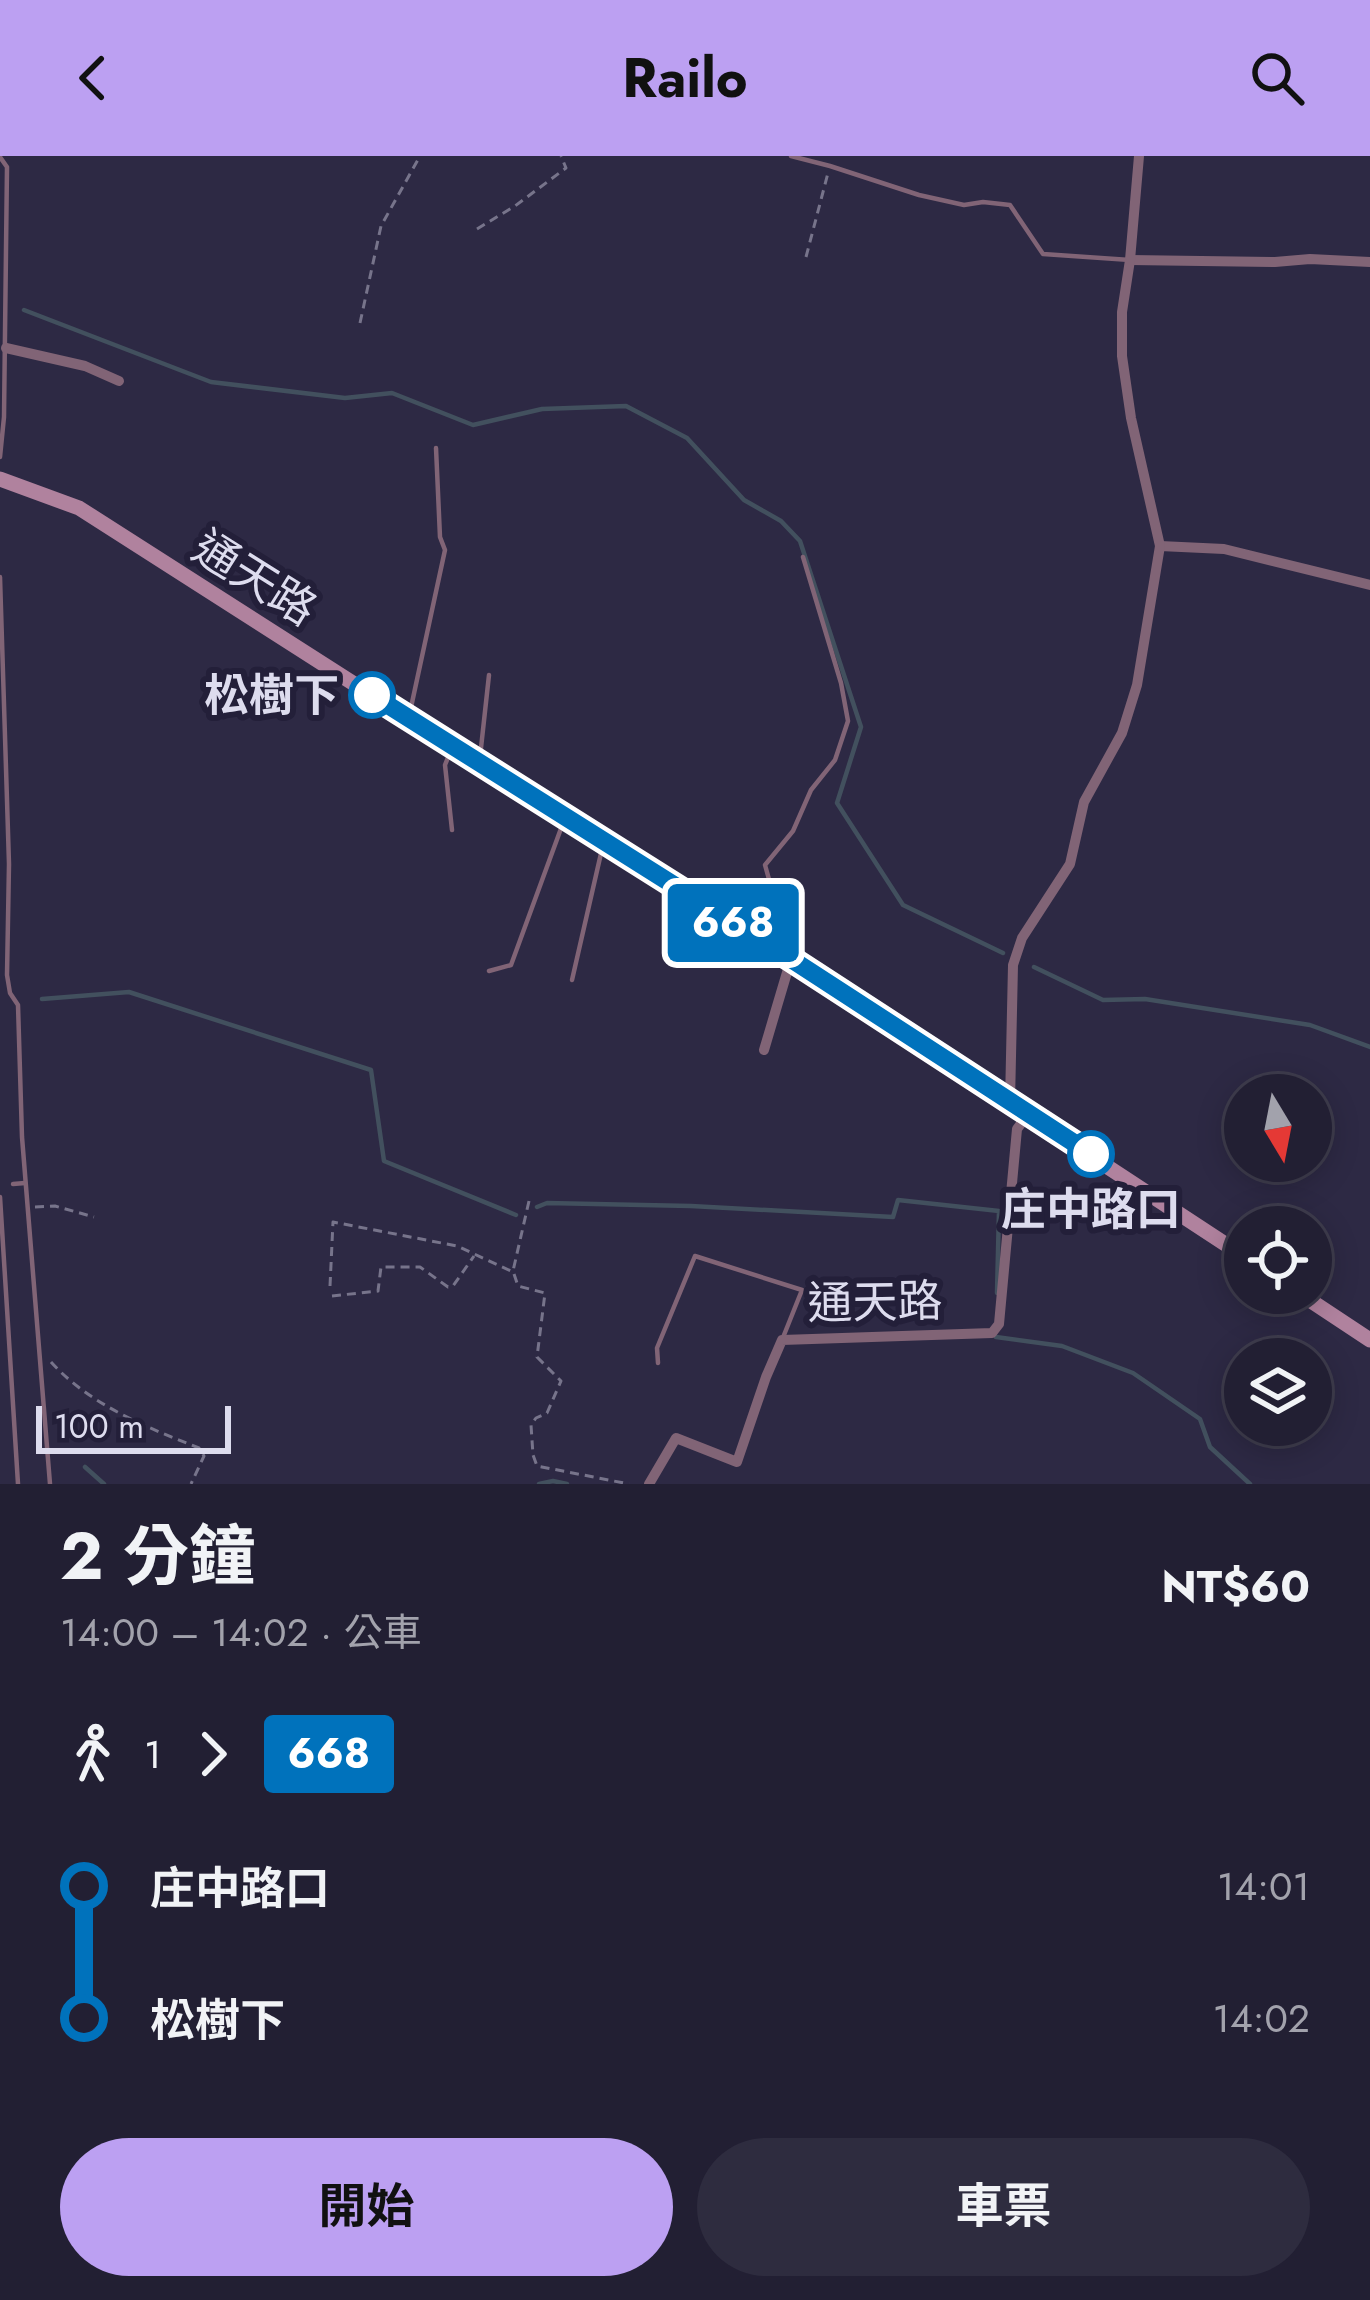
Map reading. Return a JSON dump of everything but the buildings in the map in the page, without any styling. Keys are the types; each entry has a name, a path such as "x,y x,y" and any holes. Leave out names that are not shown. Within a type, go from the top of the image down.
{"street":[{"path":"1010,1102 1013,965 1022,938 1070,865 1084,802 1122,733 1136,685 1160,546 1122,356 1122,312 1139,156"},
{"path":"1130,260 1370,262"},
{"path":"6,348 85,366 119,381"},
{"name":"通天路","path":"0,479 79,508 784,955 1224,1243"},
{"path":"1160,546 1224,549 1370,584"},
{"path":"764,1050 784,955"},
{"name":"通天路","path":"649,1484 676,1438 737,1462 782,1340 992,1333 999,1324 1017,1130 1029,1113"},
{"path":"1331,1314 1370,1340"}],"lane":[{"path":"791,156 919,195 964,205 1010,206 1043,254 1130,260"},
{"path":"0,157 7,167 0,457"},
{"path":"408,717 445,550 440,537 436,448"},
{"path":"784,955 781,922 765,865 793,831 811,790 835,760 848,721 803,557"},
{"path":"0,577 8,975 10,993 18,1004 25,1184 50,1484"},
{"path":"481,763 478,750 489,676"},
{"path":"452,830 445,765 453,745"},
{"path":"489,971 511,965 565,818"},
{"path":"572,980 604,843"},
{"path":"13,1184 25,1184"},
{"path":"0,1197 18,1484"},
{"path":"658,1363 657,1348 695,1256 802,1290 782,1340"}],"path":[{"path":"359,323 380,226 420,156"},
{"path":"477,229 566,168 561,156"},
{"path":"806,257 830,166"},
{"path":"529,1202 513,1271 518,1286 545,1293 537,1357 561,1381 547,1413 531,1425 533,1455 537,1466 629,1484"},
{"path":"27,1208 55,1206 94,1216"},
{"path":"330,1286 333,1222 457,1246 513,1271"},
{"path":"332,1296 378,1291 381,1267 420,1267 448,1287 454,1286 475,1254"},
{"path":"38,1348 70,1383 142,1426 199,1448 204,1456 191,1484"}],"waterway":[{"path":"24,310 211,382 345,398 392,393 473,425 542,409 626,406 687,438 744,500 781,521 800,541 861,727 837,803 903,905 1003,953"},
{"path":"1034,967 1103,1000 1145,999 1310,1025 1370,1047"},
{"path":"42,999 129,992 371,1070 384,1161 516,1215"},
{"path":"537,1207 547,1203 691,1206 893,1217 898,1200 999,1211 997,1293"},
{"path":"996,1337 1062,1346 1133,1373 1200,1419 1210,1447 1250,1484"},
{"path":"85,1467 104,1484"},
{"path":"539,1484 567,1484"}],"bus line":[{"name":"668","path":"372,695 1091,1154"}],"place":[{"name":"松樹下","path":"372,695"},
{"name":"庄中路口","path":"1091,1154"}]}
